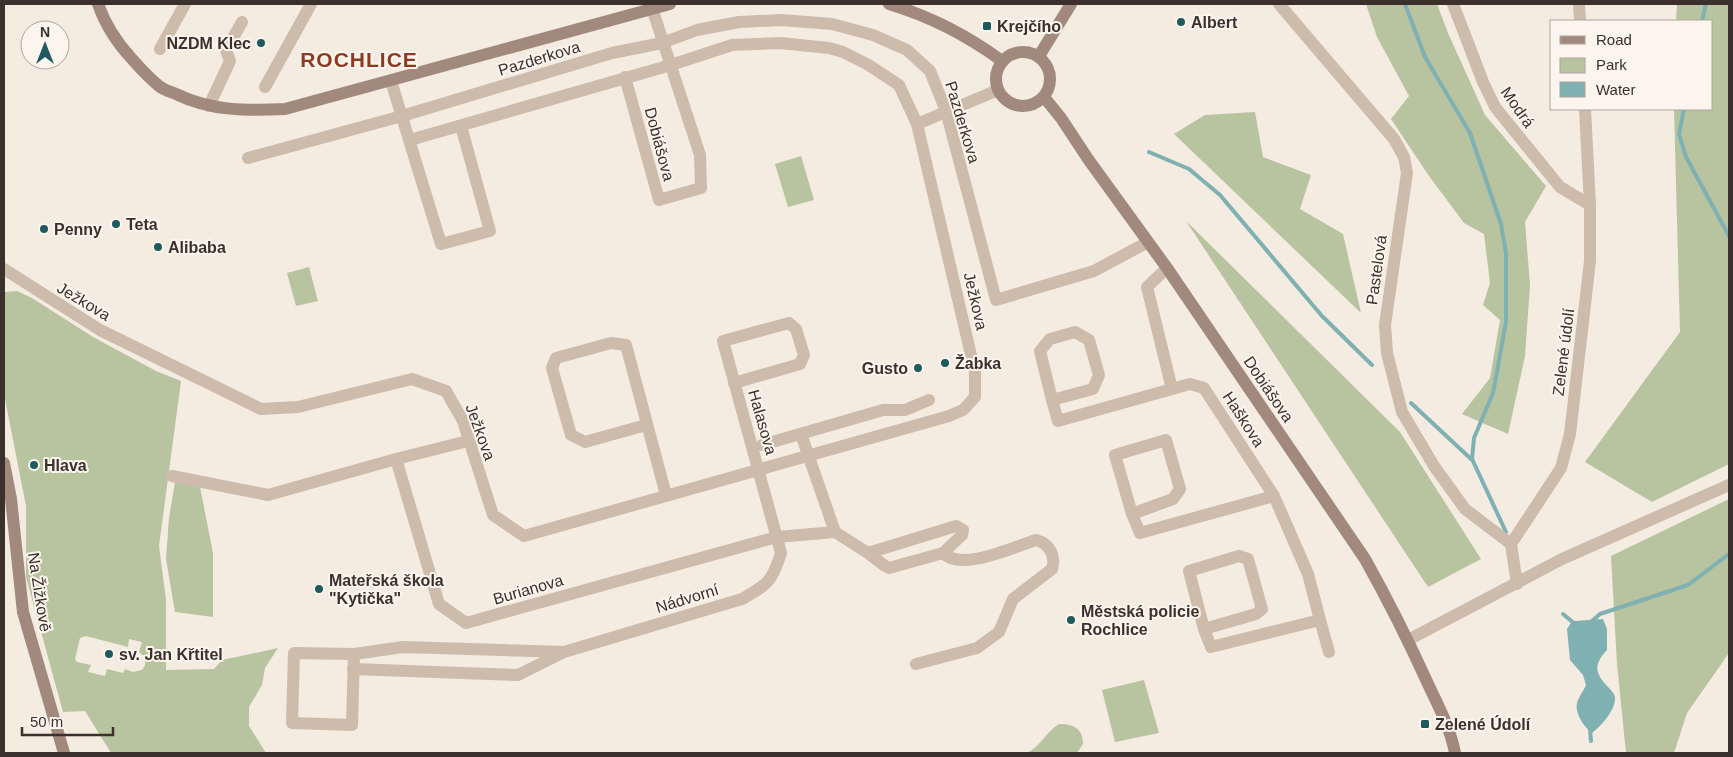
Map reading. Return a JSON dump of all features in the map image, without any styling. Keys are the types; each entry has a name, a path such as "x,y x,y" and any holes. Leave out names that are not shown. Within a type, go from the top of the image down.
{"street":[{"path":"98,4 123,50 161,87 183,98 209,106 248,111 285,109 670,4"},
{"path":"160,49 184,4"},
{"path":"264,87 311,4"},
{"path":"889,4 911,11 963,36 1002,61"},
{"path":"1039,56 1070,4"},
{"name":"Pastelová","path":"1278,4 1394,139 1404,157 1407,173 1385,326 1387,353 1402,412 1434,466 1465,509 1511,544"},
{"name":"Modrá","path":"1453,4 1483,82 1495,107 1560,187 1590,205"},
{"path":"1579,4 1580,20"},
{"name":"Dobiášova","path":"625,78 658,200 701,188 700,155 652,8"},
{"name":"Pazderkova","path":"248,158 402,116 612,53 662,43 697,30 740,22 781,20 832,24 874,35 906,50 930,71 946,111 996,300 1094,271 1148,242"},
{"path":"209,106 230,61 226,50 242,22"},
{"path":"410,140 671,65 732,45 780,43 828,48 842,52 867,64 899,85 917,124 998,90"},
{"path":"1019,52 1030,52 1039,56 1046,63 1050,74 1048,90 1044,97 1031,105 1018,106 1006,101 998,90 996,75 1002,61 1010,55 1019,52"},
{"path":"391,81 441,244 490,231 460,126"},
{"name":"Dobiášova","path":"1044,97 1061,118 1148,242 1365,559 1408,640 1442,716 1455,753"},
{"name":"Zelené údolí","path":"1511,544 1560,468 1570,434 1590,261 1590,205 1585,110"},
{"name":"Ježkova","path":"4,269 100,330 261,409 298,407 412,379 446,391 463,421 492,515 524,536 666,495 760,471 949,416 963,410 975,397 975,372 917,124"},
{"path":"1166,268 1147,287 1172,389"},
{"name":"Halasova","path":"734,383 800,364 804,355 796,329 788,323 723,341 734,383 760,471"},
{"name":"Haškova","path":"1052,400 1094,389 1099,375 1089,340 1075,332 1050,339 1040,351 1052,400 1058,421 1190,384 1204,388 1274,496 1286,520 1308,574 1329,652"},
{"path":"646,425 585,442 571,435 552,368 556,358 611,343 626,346 666,495"},
{"path":"762,446 883,410 905,410 929,400"},
{"path":"801,434 835,532 885,566 889,568 894,567 943,553 962,535 963,530 956,526 868,553"},
{"path":"1132,514 1173,499 1180,488 1166,440 1115,455 1132,514 1140,533 1274,496"},
{"path":"172,476 268,495 468,441"},
{"name":"Burianova","path":"396,459 440,604 466,624 777,537 835,532"},
{"name":"Na Žižkově","path":"4,463 11,499 23,612 64,753"},
{"path":"760,471 777,537"},
{"path":"1408,640 1562,559 1729,484"},
{"name":"Nádvorní","path":"354,669 518,675 564,652 742,598 764,586 776,571 781,553 777,537"},
{"path":"916,664 977,648 999,632 1013,599 1052,569 1054,563 1049,548 1044,542 1036,540 968,560 948,558 943,553"},
{"path":"1511,544 1517,584"},
{"path":"1204,629 1256,614 1262,609 1248,558 1238,556 1189,571 1204,629 1211,647 1320,620"},
{"name":"Nádvorní","path":"354,654 352,725 292,724 294,653 354,654 403,646 564,652"},
{"name":"Dobiášova","path":"1442,716 1450,753"}],"green space":[{"path":"1366,4 1437,4 1485,115 1546,186 1525,222 1530,285 1525,356 1508,434 1462,414 1490,378 1500,320 1483,305 1490,283 1484,234 1464,223 1429,176 1391,119 1409,96 1377,37"},
{"path":"1677,4 1729,4 1729,464 1652,502 1585,462 1680,332 1674,110 1713,110 1713,20 1676,20"},
{"path":"1255,112 1263,157 1311,175 1300,209 1343,234 1361,313 1174,134 1205,115"},
{"path":"801,156 814,200 788,207 775,164"},
{"path":"1186,221 1400,432 1481,559 1428,587"},
{"path":"309,267 318,301 296,306 287,273"},
{"path":"17,291 32,298 93,337 156,371 181,381 159,546 166,600 166,670 214,669 222,660 278,648 265,668 262,685 249,707 249,726 266,753 111,753 85,711 63,712 26,577 26,506 4,394 4,292","holes":["86,636 128,647 129,639 142,642 139,652 145,657 145,665 142,670 133,672 125,669 123,673 107,669 105,676 88,672 91,665 77,662 75,659 80,638"]},
{"path":"175,482 200,487 213,553 213,617 175,612 166,559 169,518"},
{"path":"1729,499 1729,653 1687,713 1674,753 1626,753 1617,664 1611,556"},
{"path":"1144,680 1159,733 1115,742 1102,690"},
{"path":"1059,724 1073,726 1081,734 1083,744 1077,753 1027,753 1036,747"}],"water":[{"path":"1603,619 1607,629 1607,650 1599,660 1597,669 1600,677 1614,694 1615,702 1607,717 1592,733 1582,722 1577,709 1578,700 1586,685 1583,675 1570,660 1567,629 1575,621"}],"waterway":[{"path":"1405,4 1425,57 1470,133 1501,224 1506,253 1506,322 1493,393 1474,438 1472,459 1506,532"},
{"path":"1702,20 1706,4"},
{"path":"1684,110 1679,134 1686,157 1729,236"},
{"path":"1149,152 1189,169 1220,195 1322,316 1372,365"},
{"path":"1411,403 1471,459"},
{"path":"1592,621 1600,614 1688,585 1729,554"},
{"path":"1563,614 1575,624"},
{"path":"1590,729 1591,741"}],"place":[{"name":"Albert","path":"1181,22"},
{"name":"Krejčího","path":"987,26"},
{"name":"NZDM Klec","path":"261,43"},
{"name":"Teta","path":"116,224"},
{"name":"Penny","path":"44,229"},
{"name":"Alibaba","path":"158,247"},
{"name":"Žabka","path":"945,363"},
{"name":"Gusto","path":"918,368"},
{"name":"Hlava","path":"34,465"},
{"name":"Mateřská škola \"Kytička\"","path":"319,589"},
{"name":"Městská policie Rochlice","path":"1071,620"},
{"name":"sv. Jan Křtitel","path":"109,654"},
{"name":"Zelené Údolí","path":"1425,724"}],"district":[{"name":"ROCHLICE","path":"359,60"}]}
